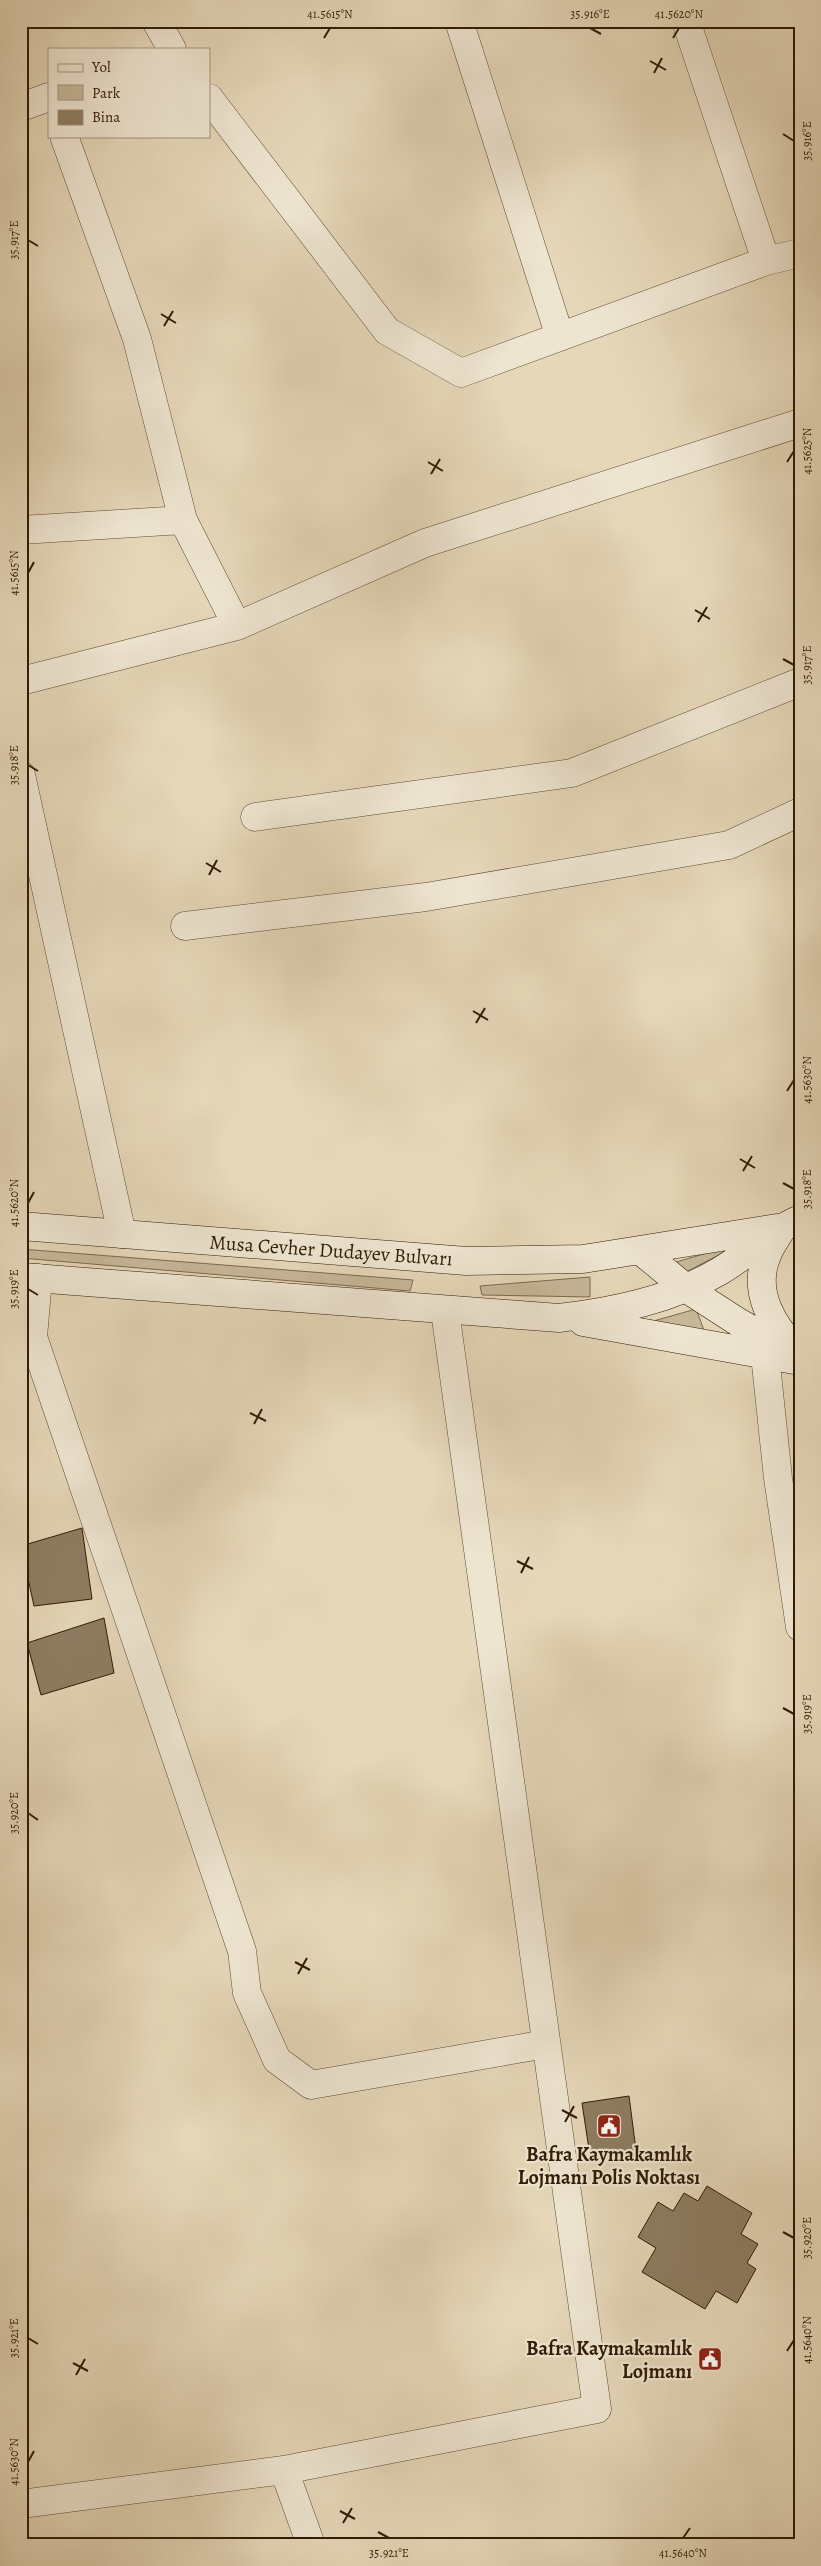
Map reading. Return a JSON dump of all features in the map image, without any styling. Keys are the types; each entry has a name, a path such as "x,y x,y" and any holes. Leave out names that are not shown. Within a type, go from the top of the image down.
{"street":[{"path":"156,21 171,48"},
{"path":"459,21 560,337"},
{"path":"686,21 766,261"},
{"path":"21,107 48,97"},
{"path":"210,99 387,331 461,374 766,261 800,254"},
{"path":"65,138 137,340 183,520 237,626"},
{"path":"21,681 237,626 425,543 800,423"},
{"path":"21,530 183,520"},
{"path":"255,817 572,773 800,682"},
{"path":"21,775 32,878 122,1234"},
{"path":"185,926 426,897 729,845 800,812"},
{"path":"559,1318 608,1312 687,1289 721,1271 791,1223"},
{"path":"791,1223 766,1258 761,1284 766,1306 781,1335 800,1352"},
{"name":"Musa Cevher Dudayev Bulvarı","path":"21,1226 466,1260 583,1259 641,1251 791,1223"},
{"path":"641,1251 687,1289 738,1322 800,1356"},
{"path":"546,2044 311,2085 277,2060 247,1993 242,1951 33,1337 29,1277 559,1318 800,1361"},
{"path":"21,2504 284,2470 597,2409 445,1310"},
{"path":"765,1355 778,1478 800,1627"},
{"path":"284,2470 311,2545"}],"green space":[{"path":"744,1242 686,1272 673,1263"},
{"path":"21,1249 413,1280 410,1291 21,1258"},
{"path":"590,1277 590,1297 482,1295 480,1286"},
{"path":"696,1309 704,1330 650,1322"}],"building":[{"path":"82,1528 92,1599 34,1606 21,1546"},
{"path":"104,1618 114,1673 41,1695 27,1643"},
{"name":"Bafra Kaymakamlık Lojmanı Polis Noktası","path":"629,2096 636,2150 590,2156 582,2103"},
{"name":"Bafra Kaymakamlık Lojmanı","path":"707,2186 752,2213 741,2234 758,2244 747,2263 756,2269 737,2303 716,2291 705,2309 642,2272 656,2248 638,2237 658,2202 673,2211 684,2193 698,2201"}],"place":[{"name":"Bafra Kaymakamlık Lojmanı Polis Noktası","path":"609,2126"},
{"name":"Bafra Kaymakamlık Lojmanı","path":"710,2359"}]}
